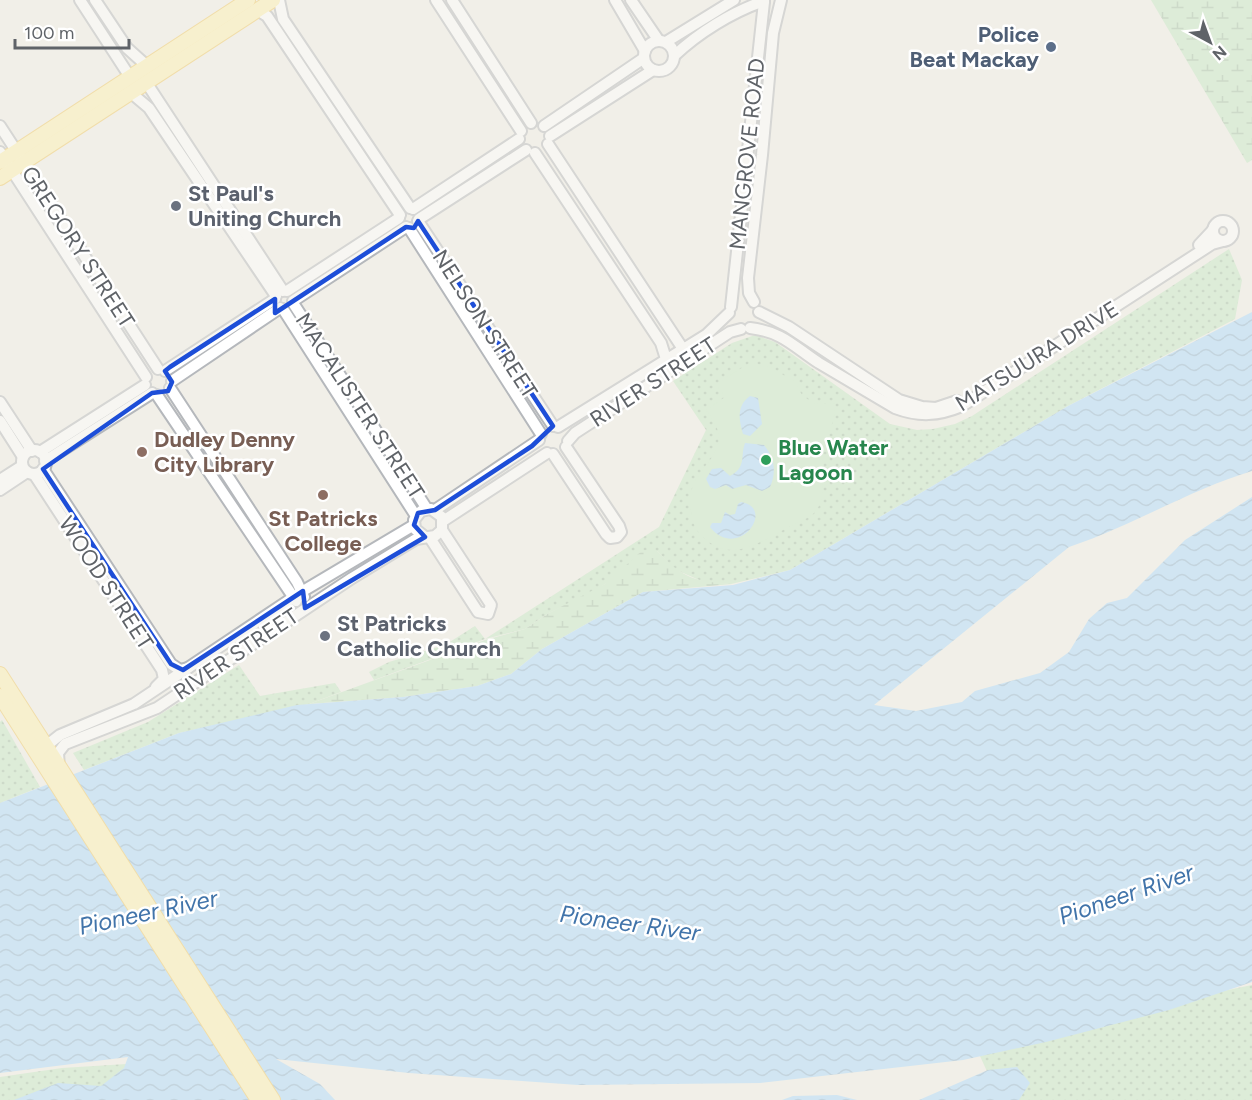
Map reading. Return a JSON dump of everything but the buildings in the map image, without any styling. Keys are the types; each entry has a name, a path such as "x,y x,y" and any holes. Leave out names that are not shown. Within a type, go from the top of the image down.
{"main road":[{"path":"20,156 94,100 147,66 252,5 273,0"},
{"path":"3,164 146,82 191,53 252,5"},
{"path":"130,77 145,77 176,58 191,53"},
{"path":"94,100 110,96 134,82 146,82"},
{"path":"0,674 14,707 51,772 258,1100"},
{"path":"0,696 14,707 46,746 51,772 273,1100"}],"street":[{"path":"80,0 130,77"},
{"path":"95,0 127,48 147,66"},
{"name":"NELSON STREET","path":"279,0 283,19 412,219 555,426"},
{"path":"436,0 530,152 661,343 666,359"},
{"path":"453,0 531,123 544,126 644,55 651,44 662,42 734,0"},
{"path":"615,0 653,70"},
{"path":"150,388 150,371 161,370 284,300 412,219 530,152 543,150 549,140 653,70 666,69 673,63 672,48 662,42 631,0"},
{"name":"MANGROVE ROAD","path":"754,302 749,294 748,278 761,172 773,33 781,0"},
{"path":"674,56 691,42 739,11 766,1"},
{"name":"MANGROVE ROAD","path":"730,310 766,1"},
{"path":"252,5 267,16 399,217"},
{"path":"273,25 277,16 283,19"},
{"path":"116,56 124,60 128,55 127,48"},
{"name":"MACALISTER STREET","path":"146,82 154,105 284,300 442,526"},
{"name":"MACALISTER STREET","path":"130,92 154,105"},
{"path":"412,219 520,135 531,123"},
{"name":"GREGORY STREET","path":"0,126 171,384"},
{"path":"544,126 549,140 683,349"},
{"name":"GREGORY STREET","path":"3,164 292,599 305,608"},
{"path":"150,388 165,394 171,384 399,217 403,210 412,219"},
{"name":"NELSON STREET","path":"412,219 540,437"},
{"path":"1220,222 1230,224 1232,235 1223,241 1217,239 1213,230 1220,222"},
{"name":"MATSUURA DRIVE","path":"759,312 789,327 899,400 922,407 936,408 951,404 973,392 1205,241 1213,230"},
{"name":"MATSUURA DRIVE","path":"746,328 768,330 783,337 816,361 895,408 909,413 935,415 962,406 1212,244 1223,241"},
{"path":"741,299 754,302 759,312 757,322 746,328 734,325 730,310 741,299"},
{"name":"MACALISTER STREET","path":"284,300 415,520 417,533 428,538"},
{"name":"RIVER STREET","path":"555,426 715,329 730,310"},
{"name":"RIVER STREET","path":"567,444 575,433 730,332 746,328"},
{"path":"171,384 303,591 305,608"},
{"path":"0,480 33,463 150,388"},
{"name":"WOOD STREET","path":"0,402 33,463"},
{"name":"WOOD STREET","path":"0,421 33,463 130,611 164,672 163,680 152,692"},
{"path":"431,509 555,426 565,432 567,444 619,526 621,532 617,537 610,538 606,534 540,437"},
{"path":"428,538 478,612 488,614 491,605 442,526 550,454 561,452 567,444"},
{"path":"0,490 33,463"},
{"name":"RIVER STREET","path":"46,746 60,735 110,716 152,692 431,509"},
{"name":"RIVER STREET","path":"51,772 65,744 152,711 305,608 416,539 428,538 442,526"},
{"path":"454,576 466,568"},
{"path":"280,580 288,580 291,572"},
{"name":"WOOD STREET","path":"130,611 172,666 182,670 192,666"},
{"path":"152,692 147,700 151,705 164,697 177,694"}],"highlighted area":[{"path":"418,221 553,426 532,446 435,510 418,513 414,525 425,537 305,608 303,591 183,670 171,664 43,469 152,393 168,391 172,382 165,371 275,299 275,313 406,227 414,228"}],"green space":[{"path":"1151,0 1252,0 1252,160 1247,163"},
{"path":"1229,249 1242,280 1235,319 1068,406 790,570 731,584 706,583 674,569 657,551 591,593 549,613 525,629 485,639 659,527 706,430 673,381 732,343 755,335 775,342 890,424 917,430 933,429 955,424 972,416"},
{"name":"Blue Water Lagoon","path":"751,362 772,368 795,382 802,395 813,403 835,404 835,410 823,452 823,493 818,508 807,518 763,541 742,549 731,550 710,543 699,533 692,517 690,496 695,482 716,450 719,439 716,426 706,410 725,397 716,384"},
{"path":"643,550 657,551 674,567 690,577 709,582 732,584 643,592 542,649 511,674 477,686 403,697 309,704 485,640 525,629 549,613 605,584"},
{"path":"475,626 485,639 374,680 369,672 389,662 445,645"},
{"path":"239,665 260,696 335,683 341,692 309,704 179,733 84,770 73,753 148,722"},
{"path":"2,720 40,787 0,803 0,722"},
{"path":"1252,985 1252,1100 1000,1100 980,1056 1185,999"},
{"path":"159,1062 193,1100 0,1100 0,1077 62,1068"}],"water":[{"name":"Pioneer River","path":"1252,312 1252,471 1206,488 1069,547 874,705 916,711 962,702 975,691 1040,673 1069,652 1089,619 1107,603 1127,598 1185,540 1252,497 1252,982 1169,1010 1046,1042 963,1060 760,1083 578,1085 409,1073 276,1059 320,1084 335,1100 14,1100 58,1083 101,1086 124,1068 128,1057 0,1073 0,803 179,733 297,705 403,697 477,686 511,674 542,649 643,592 733,585 790,570 1068,406"},
{"path":"750,396 758,398 762,424 750,436 743,434 740,413 742,404"},
{"path":"745,443 764,445 767,450 774,470 770,487 762,491 746,485 732,489 726,485 715,489 710,487 706,479 712,469 721,468 730,476 739,469"},
{"path":"741,502 751,506 755,513 750,530 732,539 721,536 710,527 712,523 721,523 725,512 730,515 735,514"},
{"path":"1017,1067 1030,1083 1019,1100 919,1100 988,1070"},
{"path":"837,1095 857,1100 782,1100 793,1096"}],"place":[{"name":"Police Beat Mackay","path":"1051,47"},
{"name":"St Paul's Uniting Church","path":"176,206"},
{"name":"Dudley Denny City Library","path":"142,452"},
{"name":"Blue Water Lagoon","path":"766,460"},
{"name":"St Patricks College","path":"323,495"},
{"name":"St Patricks Catholic Church","path":"325,636"}]}
